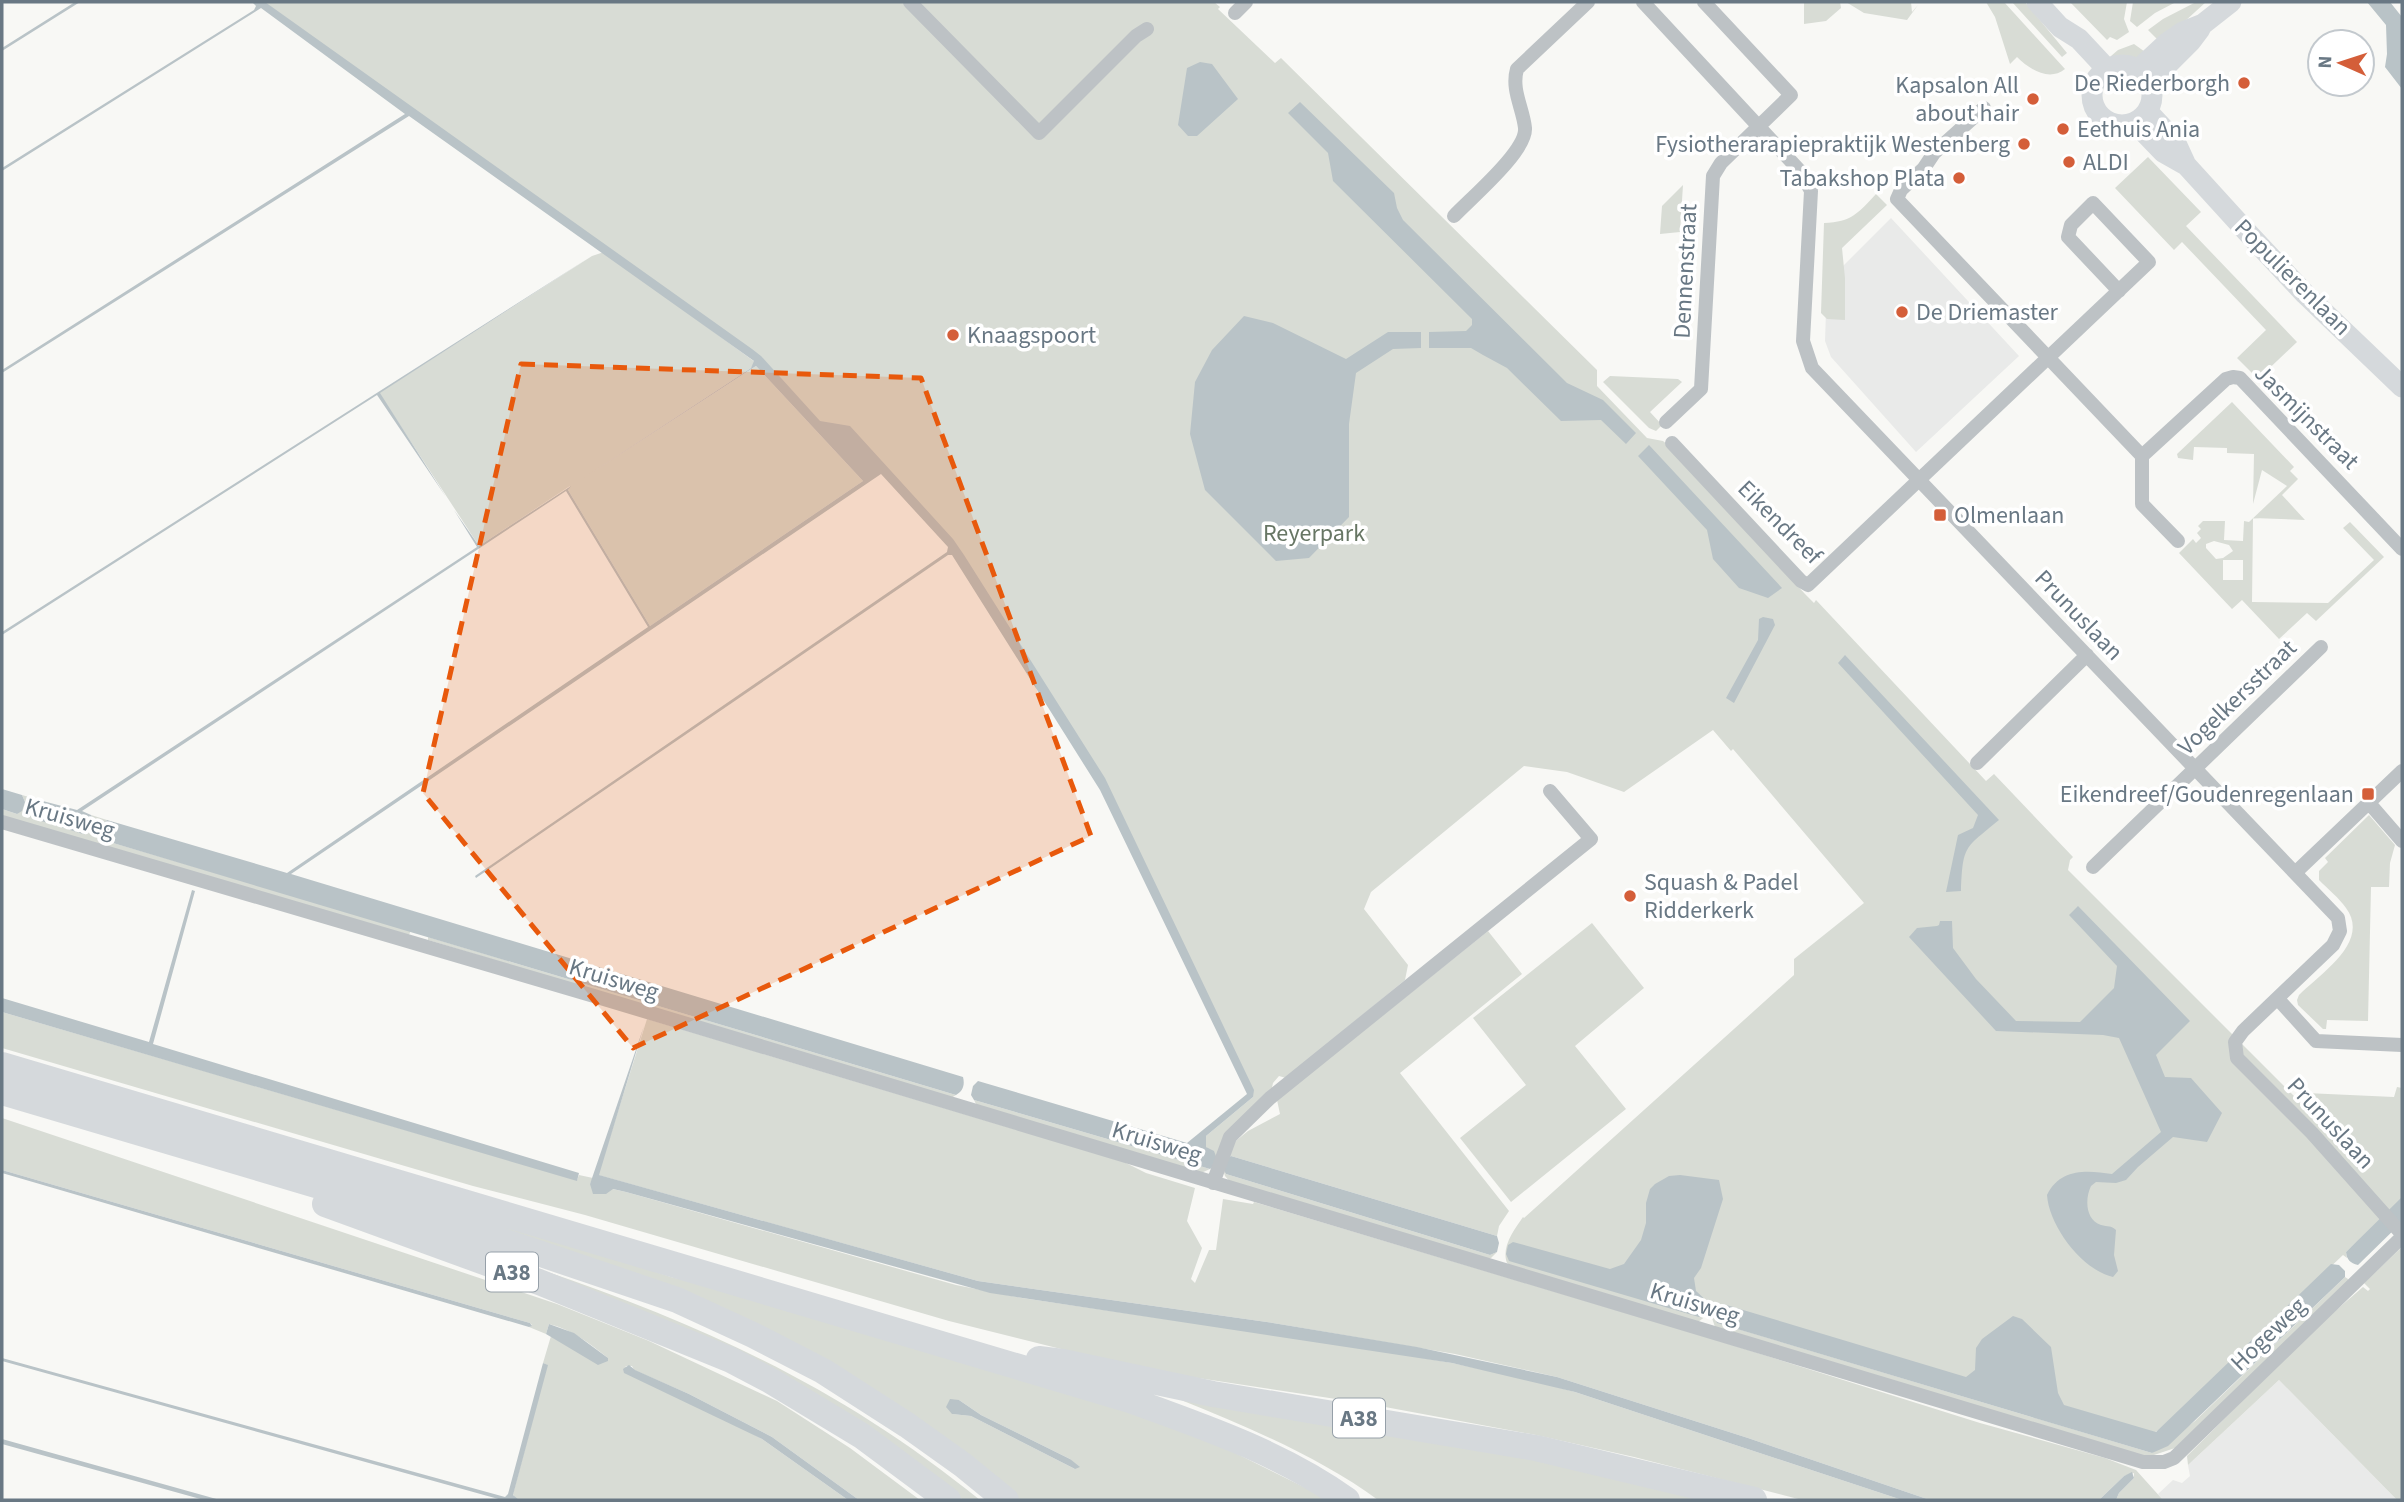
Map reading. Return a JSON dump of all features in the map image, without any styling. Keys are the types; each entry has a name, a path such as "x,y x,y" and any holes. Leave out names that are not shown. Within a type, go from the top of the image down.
{"highway":[{"name":"A38","path":"2,1065 1130,1400 1207,1427 1271,1456 1348,1500"},
{"name":"A38","path":"2,1092 488,1236 677,1300 823,1371 952,1457 1006,1500"},
{"name":"A38","path":"255,1167 265,1183 539,1282 731,1360 862,1436 947,1500"},
{"name":"A38","path":"961,1350 1062,1362 1213,1394 1536,1448 1754,1500"}],"street":[{"path":"910,2 1039,133 1136,36 1147,29"},
{"path":"1235,13 1246,2"},
{"path":"1454,216 1519,151 1525,131 1516,96 1517,69 1588,2"},
{"name":"Prunuslaan","path":"1643,2 1800,171 1811,191 1803,341 1812,368 2338,918 2340,931 2333,945 2243,1031 2235,1042 2237,1058 2312,1133 2401,1233"},
{"name":"Dennenstraat","path":"1666,422 1701,389 1713,176 1721,163 1791,95 1704,2"},
{"path":"2038,2 2060,27 2070,48 2102,74"},
{"path":"2144,76 2167,43 2183,32 2203,24 2231,2"},
{"path":"2123,64 2144,76 2152,97 2141,117 2118,125 2097,112 2092,96 2102,74 2123,64"},
{"path":"1984,108 1934,153 1924,168 1901,190 1897,199 2143,456 2142,503 2178,541"},
{"name":"Populierenlaan","path":"2141,117 2163,152 2186,165 2305,294 2402,387"},
{"path":"1919,481 2119,291 2149,262 2093,203 2071,225 2068,237 2119,291"},
{"name":"Jasmijnstraat","path":"2143,456 2226,379 2239,378 2402,549"},
{"name":"Eikendreef","path":"1672,443 1801,581 1808,585 1919,481"},
{"name":"Vogelkersstraat","path":"2093,867 2321,647"},
{"path":"1977,763 2087,655"},
{"path":"2295,872 2402,771"},
{"name":"Kruisweg","path":"1217,1170 1230,1138 1270,1098 1591,839 1550,791"},
{"path":"2369,803 2402,841"},
{"name":"Kruisweg","path":"2,822 568,988 1217,1170 2143,1462 2164,1462"},
{"path":"2278,999 2316,1041 2402,1045"},
{"name":"Hogeweg","path":"2164,1462 2174,1458 2401,1233"}],"highlighted area":[{"path":"521,364 921,378 1091,836 633,1048 423,793"}],"shaded area":[{"path":"75,2 80,2 2,51 2,48"},
{"path":"252,2 265,2 752,349 820,421 850,426 953,539 1105,778 1254,1090 1253,1097 1206,1136 1206,1147 1214,1151 1217,1159 1225,1160 1231,1156 1497,1236 1497,1252 1490,1255 1226,1174 1223,1169 1214,1166 1210,1169 974,1100 971,1095 973,1086 978,1081 1187,1143 1247,1094 1100,790 952,555 948,555 476,878 475,876 947,552 948,547 881,474 291,874 963,1077 963,1088 956,1095 103,840 100,833 107,820 287,873 648,627 566,491 82,811 91,815 93,821 90,830 83,834 35,819 32,813 39,800 77,810 477,547 454,510 479,546 571,486 568,490 650,626 863,481 756,366 582,479 751,368 754,361 409,116 2,373 2,370 405,114 261,8 2,171 2,168 254,10 256,6"},
{"path":"2367,2 2390,2 2402,17 2402,89 2385,67 2386,25"},
{"path":"1200,62 1212,64 1238,99 1197,136 1188,136 1178,125 1187,68"},
{"path":"1300,102 1394,193 1403,220 1567,383 1603,400 1636,433 1626,444 1601,420 1561,421 1507,368 1471,348 1429,348 1429,332 1466,331 1472,325 1472,319 1333,181 1328,153 1288,113"},
{"name":"De Driemaster","path":"1891,218 2019,356 1916,452 1831,357 1825,341 1827,282"},
{"path":"590,257 380,393 446,497 377,395 2,635 2,632"},
{"path":"1244,316 1273,323 1346,359 1388,332 1421,332 1421,348 1393,349 1356,373 1349,424 1349,517 1309,558 1276,561 1205,490 1190,434 1195,382 1212,350"},
{"path":"1649,445 1782,588 1768,598 1739,588 1713,559 1707,530 1638,456"},
{"path":"1759,619 1773,619 1775,625 1734,703 1726,698 1758,640"},
{"path":"1845,655 1999,820 1968,849 1963,865 1961,891 1946,892 1958,835 1973,828 1978,815 1838,663"},
{"path":"2,789 22,795 25,802 22,811 17,814 2,809"},
{"path":"192,890 195,891 153,1044 579,1173 577,1181 2,1012 2,998 149,1042"},
{"path":"2078,906 2190,1021 2156,1055 2165,1077 2191,1078 2222,1113 2207,1142 2173,1137 2126,1180 2116,1183 2096,1182 2091,1186 2087,1202 2089,1214 2101,1225 2116,1230 2114,1255 2118,1271 2113,1277 2090,1266 2069,1245 2054,1220 2047,1195 2052,1186 2067,1175 2084,1172 2112,1174 2161,1132 2119,1038 1996,1031 1909,937 1917,928 1937,926 1940,921 1952,921 1953,948 1976,979 2016,1021 2080,1022 2114,988 2117,966 2069,915"},
{"path":"644,1026 599,1175 978,1281 1273,1323 1417,1347 1557,1377 1930,1500 1902,1500 1575,1392 1452,1363 990,1293 626,1192 613,1189 606,1194 593,1194 590,1184"},
{"path":"2,1170 530,1323 532,1326 2,1173"},
{"path":"1669,1176 1719,1180 1723,1199 1701,1268 1694,1278 1696,1291 1707,1304 1706,1314 1699,1317 1509,1261 1506,1254 1508,1245 1513,1242 1610,1269 1624,1264 1641,1240 1650,1189"},
{"path":"2402,1197 2402,1222 2358,1265 2351,1262 2346,1252"},
{"path":"2331,1264 2339,1265 2345,1271 2345,1277 2168,1446 2152,1453 1717,1323 1714,1316 1717,1308 1723,1304 1966,1377 1975,1370 1976,1348 1982,1339 2013,1316 2022,1319 2051,1347 2058,1393 2064,1405 2156,1432"},
{"path":"549,1324 574,1333 608,1358 608,1361 598,1365 546,1334"},
{"path":"2,1358 505,1497 543,1363 548,1365 513,1495 519,1500 502,1500 2,1361"},
{"path":"629,1365 772,1437 859,1500 848,1500 762,1439 624,1373 623,1369"},
{"path":"2279,1380 2397,1500 2163,1500 2158,1494 2173,1480 2182,1483 2190,1476 2188,1465"},
{"path":"950,1399 959,1400 981,1415 1070,1459 1080,1467 1075,1469 971,1416 952,1414 946,1407"},
{"path":"2,1439 220,1500 204,1500 2,1444"},
{"path":"2132,1472 2134,1478 2119,1493 2116,1500 2099,1500 2124,1476"}],"green space":[{"name":"Reyerpark","path":"264,2 1214,2 1220,7 1218,9 1275,63 1281,58 1597,370 1597,386 1647,438 1663,441 1669,446 1805,594 1814,603 1816,600 1986,781 1994,774 2073,857 2068,870 2298,1100 2306,1093 2394,1097 2397,1087 2402,1088 2402,1200 2346,1252 2347,1258 2343,1255 2159,1430 2150,1435 1716,1319 1718,1323 2152,1453 2195,1421 2345,1277 2348,1279 2348,1282 2175,1448 2151,1456 2138,1455 1715,1327 1712,1318 1706,1316 1698,1322 1512,1267 1507,1263 1506,1251 1509,1239 1523,1217 1794,975 1794,959 1864,903 1733,749 1731,751 1713,730 1624,792 1567,772 1524,766 1371,892 1364,909 1408,965 1405,980 1286,1078 1279,1076 1273,1083 1271,1092 1216,1159 1206,1147 1206,1136 1253,1097 1106,790 964,561 886,472 818,423 753,353"},
{"path":"1804,2 1840,2 1841,8 1826,21 1804,24"},
{"path":"1846,2 1911,2 1912,12 1918,5 1907,20 1864,13"},
{"path":"1986,2 2004,2 2065,69 2059,73 2046,74 2027,66 2017,57 2010,64 1995,17"},
{"path":"2012,2 2025,2 2067,53 2062,57"},
{"path":"2070,2 2127,2 2124,19 2129,32 2117,40 2110,37 2107,40"},
{"path":"2133,2 2176,2 2137,27 2130,21"},
{"path":"2196,2 2206,2 2161,43 2148,30 2163,19"},
{"path":"2134,44 2148,54 2133,61 2111,56 2118,50"},
{"path":"2148,157 2201,212 2186,226 2297,342 2258,379 2237,358 2266,330 2182,242 2174,250 2115,188"},
{"path":"1683,185 1680,232 1660,234 1662,206"},
{"path":"1876,194 1887,205 1842,248 1845,320 1827,319 1821,313 1824,223 1841,221 1854,215"},
{"path":"604,252 755,362 751,368 582,479 756,366 863,481 650,626 568,490 570,486 479,546 379,393 592,256"},
{"path":"1610,376 1678,379 1682,382 1650,412 1662,425 1656,431 1649,428 1603,382"},
{"path":"2232,402 2294,467 2290,471 2298,479 2282,495 2305,520 2253,518 2287,486 2262,470 2253,504 2254,454 2227,453 2227,448 2194,447 2193,460 2178,458 2177,454"},
{"path":"2253,518 2252,602 2328,603 2374,560 2343,528 2350,522 2384,557 2316,621 2307,613 2279,639 2242,600 2232,609 2179,553 2193,539 2196,543 2201,538 2197,533 2201,529 2198,526 2203,521 2225,521 2224,540 2243,541 2244,521 2249,522","holes":["2214,541 2229,545 2233,551 2216,559 2206,548 2206,544","2223,560 2243,560 2243,580 2223,580"]},
{"path":"22,795 39,800 32,813 35,819 90,830 93,821 91,815 107,820 103,824 103,840 411,930 409,935 2,816 2,809 17,814 25,802"},
{"path":"2369,815 2395,845 2390,863 2389,887 2371,887 2368,1021 2327,1020 2326,1029 2323,1029 2298,1005 2297,1000 2348,945 2352,921 2343,904 2319,880 2319,871 2328,862 2325,858"},
{"path":"1592,923 1644,988 1575,1046 1626,1109 1511,1202 1460,1138 1526,1085 1473,1018"},
{"path":"1488,931 1522,974 1400,1073 1509,1211 1499,1226 1497,1236 1231,1156 1225,1161 1232,1144 1248,1131 1280,1114 1277,1100"},
{"path":"428,937 956,1095 951,1098 428,940"},
{"path":"2,1012 577,1180 579,1175 593,1178 590,1184 956,1285 1022,1298 1371,1349 1527,1379 1575,1392 1902,1500 1802,1500 1536,1435 1369,1404 1165,1373 949,1321 585,1215 473,1186 2,1048"},
{"path":"647,1019 1124,1162 1146,1173 1195,1188 1187,1221 1202,1248 1191,1279 1195,1283 1209,1250 1216,1250 1223,1199 1254,1202 1713,1339 1980,1423 2105,1458 2136,1470 2163,1500 2116,1500 2119,1493 2134,1478 2134,1473 2124,1476 2099,1500 1930,1500 1557,1377 1455,1354 1273,1323 978,1281 598,1175"},
{"path":"2,1074 671,1277 1127,1411 1211,1441 1330,1500 1017,1500 811,1355 2,1083","holes":["959,1400 981,1415 1070,1459 1075,1469 971,1416 952,1414"]},
{"path":"974,1100 1210,1169 1201,1173 977,1106"},
{"path":"2,1118 557,1304 649,1341 777,1401 850,1448 920,1500 859,1500 772,1437 689,1394 634,1370 632,1366 625,1366 762,1439 848,1500 515,1499 513,1494 547,1365 543,1363 551,1336 569,1347 608,1358 594,1347 573,1333 549,1324 546,1334 529,1327 532,1325 530,1323 2,1170"},
{"path":"1223,1169 1226,1174 1490,1255 1497,1252 1491,1258 1485,1259 1230,1182"},
{"path":"2402,1247 2402,1500 2397,1500 2279,1380 2188,1465 2187,1456 2320,1324 2363,1287 2368,1291 2370,1289 2364,1283"},
{"path":"539,1269 659,1313 770,1364 876,1425 980,1500 963,1500 897,1450"},
{"path":"1181,1400 1466,1442 1725,1500 1378,1500 1308,1457"}],"place":[{"name":"De Riederborgh","path":"2244,83"},
{"name":"Kapsalon All about hair","path":"2033,99"},
{"name":"Eethuis Ania","path":"2063,129"},
{"name":"Fysiotherarapiepraktijk Westenberg","path":"2024,144"},
{"name":"ALDI","path":"2069,162"},
{"name":"Tabakshop Plata","path":"1959,178"},
{"name":"De Driemaster","path":"1902,312"},
{"name":"Knaagspoort","path":"953,335"},
{"name":"Olmenlaan","path":"1940,515"},
{"name":"Eikendreef/Goudenregenlaan","path":"2368,794"},
{"name":"Squash & Padel Ridderkerk","path":"1630,896"}]}
